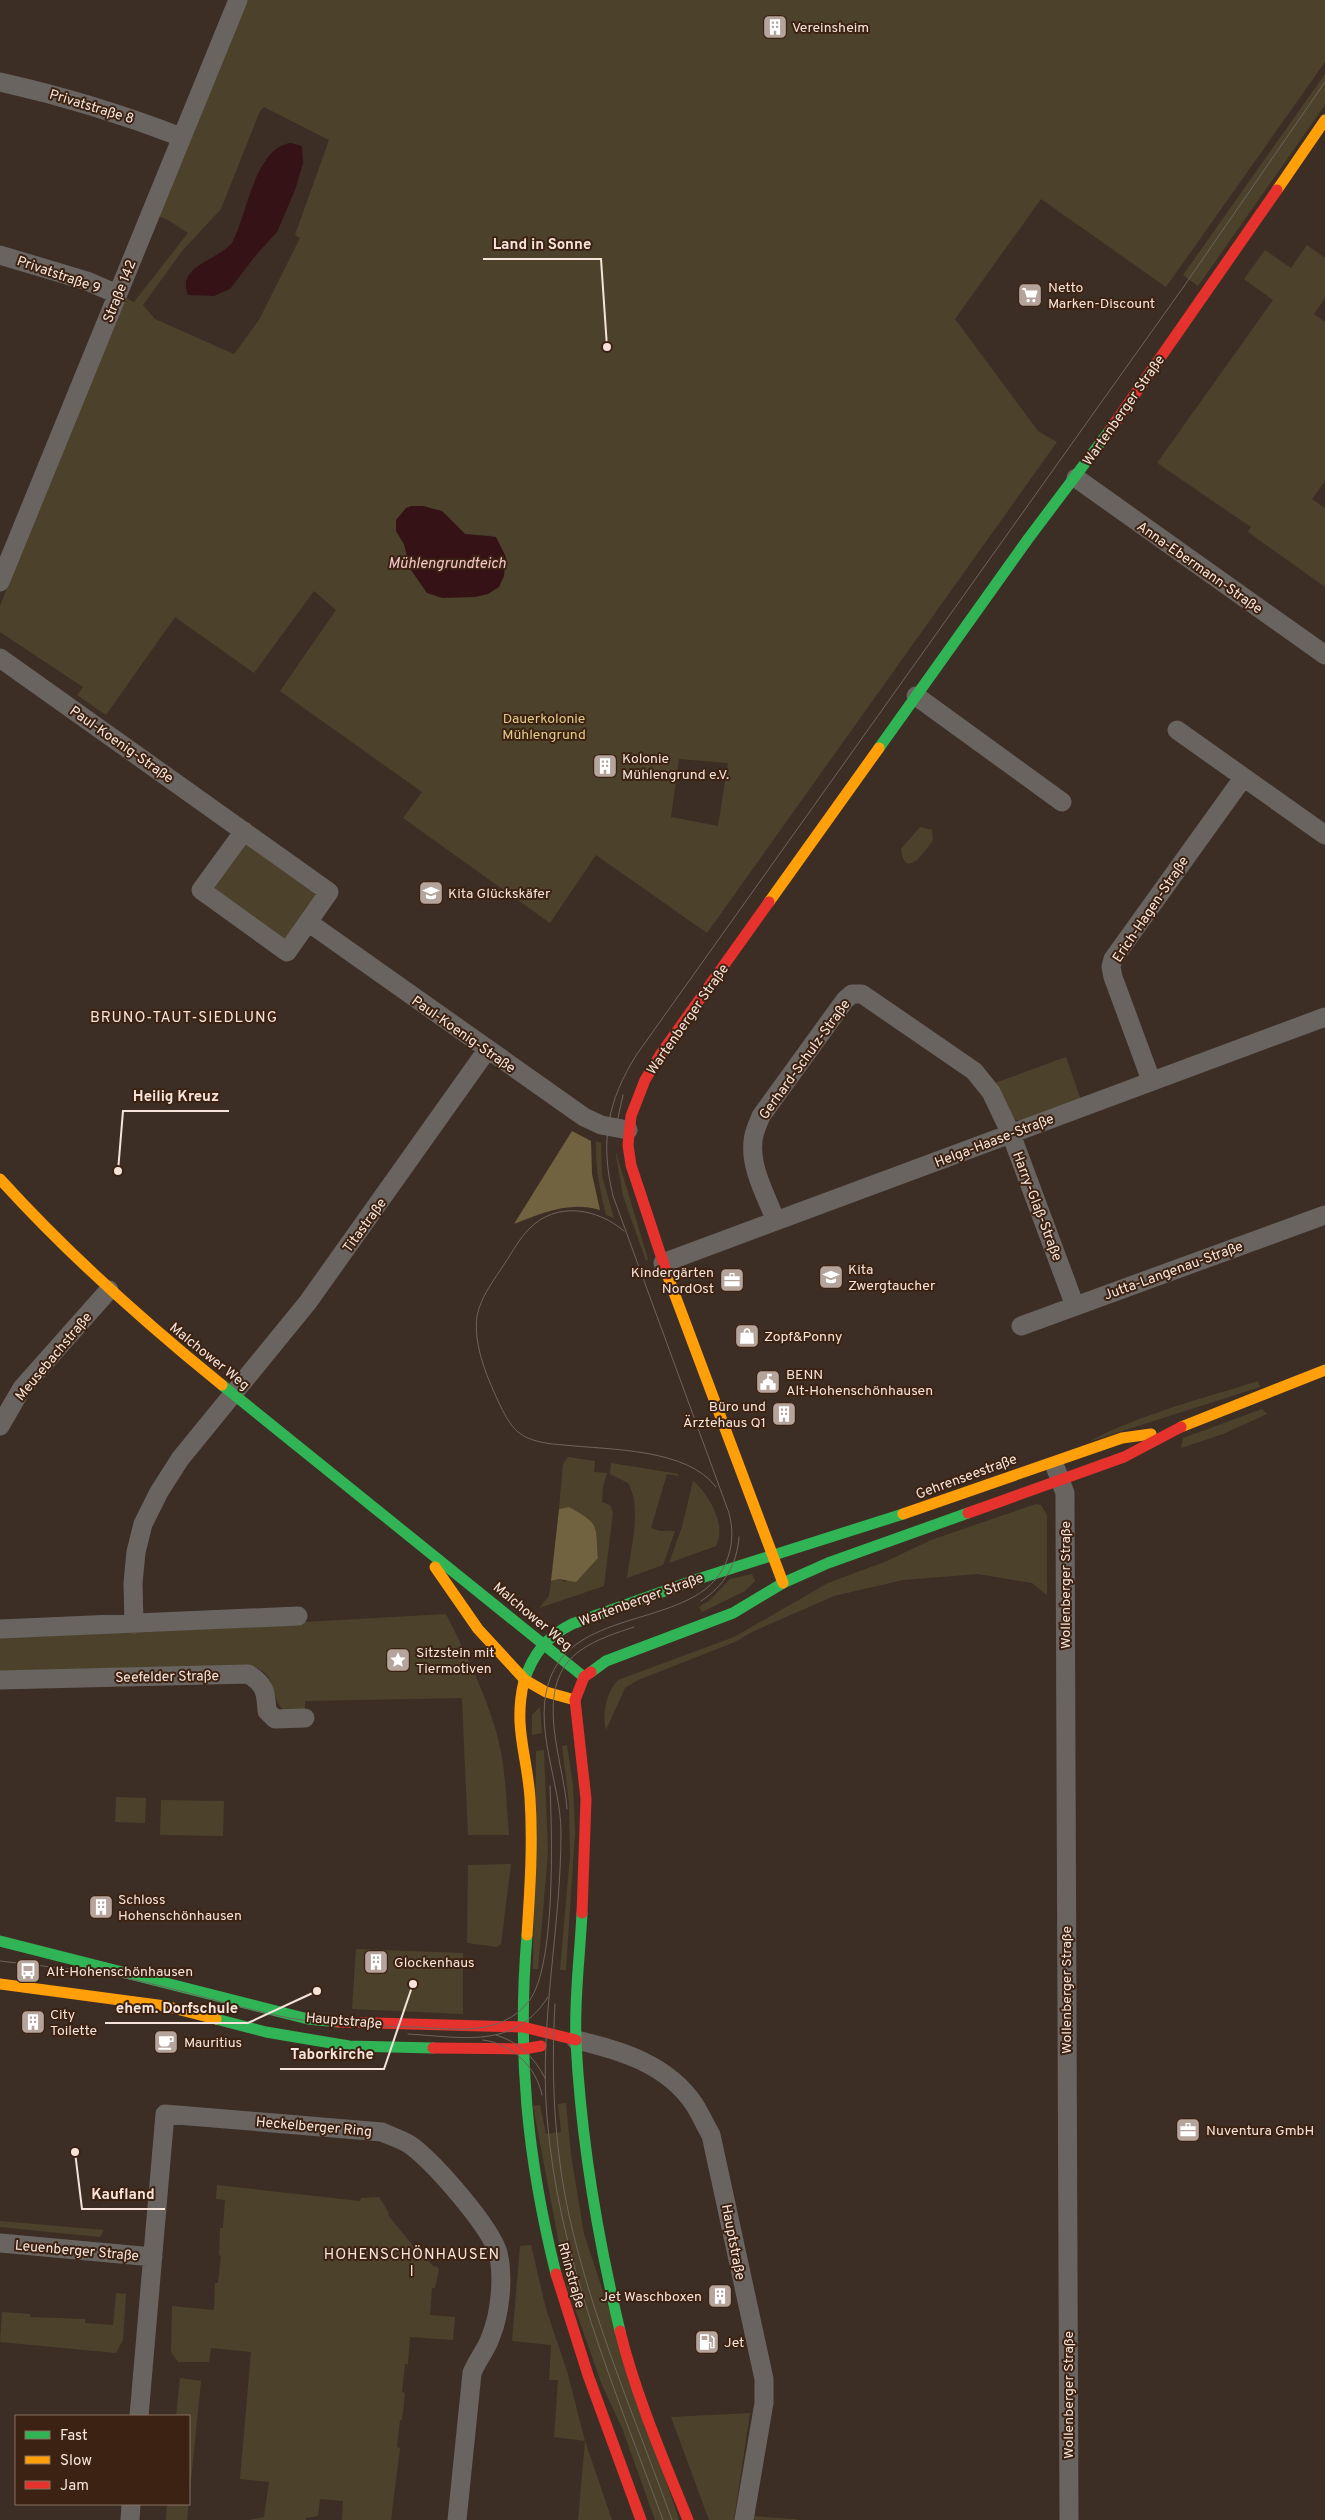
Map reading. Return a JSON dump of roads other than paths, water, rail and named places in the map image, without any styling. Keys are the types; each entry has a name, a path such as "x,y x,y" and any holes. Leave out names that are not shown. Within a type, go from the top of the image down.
{"main road":[{"name":"Wartenberger Straße","path":"783,1583 663,1263 631,1165 628,1130 637,1098 660,1055 1028,539 1076,478 1325,120"},
{"name":"Malchower Weg","path":"0,1179 47,1230 109,1290 584,1678"},
{"name":"Gehrenseestraße","path":"783,1583 828,1562 1124,1457 1172,1431 1325,1370"},
{"name":"Gehrenseestraße","path":"771,1554 895,1517 1122,1438 1172,1431"},
{"name":"Malchower Weg","path":"416,1540 478,1629 525,1680 546,1692 575,1700"},
{"name":"Wartenberger Straße","path":"523,2027 531,1851 529,1784 519,1731 525,1680 531,1662 551,1636 574,1623 698,1577 771,1554"},
{"path":"688,2520 649,2422 627,2358 616,2315 588,2173 576,2040 586,1840 586,1799 576,1723 575,1700 584,1678 606,1661 733,1613 783,1583"},
{"name":"Hauptstraße","path":"0,1941 308,2019 346,2023 523,2027 576,2040"},
{"path":"69,1958 73,1970"},
{"name":"Hauptstraße","path":"0,1984 68,1987 165,2006 273,2034 349,2046 524,2049 576,2040"},
{"name":"Rhinstraße","path":"523,2027 527,2124 542,2224 573,2334 641,2520"}],"street":[{"name":"Straße 142","path":"0,582 238,0"},
{"name":"Privatstraße 8","path":"0,82 84,102 125,115 181,137"},
{"name":"Privatstraße 9","path":"0,255 87,281 117,294"},
{"name":"Anna-Ebermann-Straße","path":"1076,478 1325,655"},
{"name":"Paul-Koenig-Straße","path":"0,658 244,831 329,892 287,952 201,890 244,831"},
{"path":"916,696 1062,802"},
{"path":"1177,730 1325,835"},
{"name":"Erich-Hagen-Straße","path":"1151,1080 1113,977 1111,967 1113,959 1243,778"},
{"name":"Paul-Koenig-Straße","path":"308,922 584,1118 601,1125 628,1130"},
{"name":"Gerhard-Schulz-Straße","path":"776,1221 754,1162 753,1143 761,1116 845,1000 852,994 862,994"},
{"name":"Harry-Glaß-Straße","path":"862,994 974,1071 991,1092 1011,1134 1075,1306"},
{"name":"Helga-Haase-Straße","path":"663,1263 1151,1080 1325,1017"},
{"name":"Titastraße","path":"134,1624 133,1583 136,1552 143,1524 158,1492 180,1459 308,1302 487,1050"},
{"name":"Jutta-Langenau-Straße","path":"1021,1326 1325,1215"},
{"name":"Meusebachstraße","path":"0,1426 22,1388 109,1290"},
{"name":"Wollenberger Straße","path":"1053,1461 1065,1492 1068,2520"},
{"path":"0,1629 298,1616"},
{"name":"Seefelder Straße","path":"0,1680 248,1674 260,1681 266,1691 267,1711 275,1718 305,1718"},
{"name":"Hauptstraße","path":"576,2040 612,2048 634,2056 672,2081 693,2103 710,2135 764,2379 763,2410 744,2520"},
{"name":"Heckelberger Ring","path":"139,2415 165,2114 382,2132 412,2146 478,2218 492,2237 498,2255 499,2281 491,2338 476,2362 472,2373 457,2520"},
{"name":"Leuenberger Straße","path":"0,2243 153,2257"},
{"path":"130,2520 131,2505"}],"water":[{"path":"291,143 302,146 303,163 295,190 277,232 256,255 230,289 214,296 188,295 186,285 188,276 194,269 220,253 233,241 254,184 269,156 279,147"},
{"name":"Mühlengrundteich","path":"423,506 442,511 465,534 496,537 506,557 504,576 499,587 488,594 475,597 442,598 427,593 411,570 404,544 396,531 396,520 406,508"}],"tram line":[{"path":"663,2520 591,2322 563,2221 553,2169 545,2081 548,2010 558,1904 561,1833 557,1794 545,1734 544,1714 551,1676 566,1653 588,1637 695,1596 715,1580 728,1557 732,1530 729,1513 613,1196 607,1158 609,1122 613,1105 619,1088 637,1054 1182,289 1325,82"},
{"path":"614,1136 623,1095"},
{"path":"624,1231 602,1217 576,1211 551,1214 529,1229 492,1282 479,1309 476,1327 479,1351 483,1363 496,1397 508,1420 518,1432 528,1438 558,1445 625,1450 667,1458 703,1474 716,1487"},
{"path":"701,1601 716,1589 728,1574 738,1547 739,1537"},
{"path":"567,1809 554,1724 553,1703 557,1683 566,1665 581,1650 600,1639 634,1627"},
{"path":"0,1961 79,1970 125,1978 289,2018 352,2025 446,2029 491,2026 505,2021 518,2013 529,2001 538,1984 544,1959 550,1898 550,1786"},
{"path":"408,2034 468,2038 503,2033 520,2026 534,2014 548,1997"},
{"path":"555,2004 553,2057 555,2110 560,2163 569,2215 602,2331 672,2520"},
{"path":"496,2035 512,2042 525,2051 536,2063 545,2078"},
{"path":"483,2040 504,2046 521,2058 534,2075 542,2095"}],"place":[{"name":"Vereinsheim","path":"775,27"},
{"name":"Netto Marken-Discount","path":"1030,295"},
{"name":"Land in Sonne","path":"607,347"},
{"name":"Kolonie Mühlengrund e.V.","path":"605,766"},
{"name":"Kita Glückskäfer","path":"431,893"},
{"name":"Heilig Kreuz","path":"118,1171"},
{"name":"Kita Zwergtaucher","path":"831,1277"},
{"name":"Kindergärten NordOst","path":"732,1280"},
{"name":"Zopf&Ponny","path":"747,1336"},
{"name":"BENN Alt-Hohenschönhausen","path":"768,1382"},
{"name":"Büro und Ärztehaus Q1","path":"784,1414"},
{"name":"Sitzstein mit Tiermotiven","path":"398,1660"},
{"name":"Schloss Hohenschönhausen","path":"101,1907"},
{"name":"Glockenhaus","path":"376,1962"},
{"name":"Alt-Hohenschönhausen","path":"28,1971"},
{"name":"Taborkirche","path":"413,1984"},
{"name":"ehem. Dorfschule","path":"317,1991"},
{"name":"City Toilette","path":"33,2022"},
{"name":"Mauritius","path":"166,2042"},
{"name":"Nuventura GmbH","path":"1188,2130"},
{"name":"Kaufland","path":"75,2152"},
{"name":"Jet Waschboxen","path":"720,2296"},
{"name":"Jet","path":"707,2342"}],"district":[{"name":"BRUNO-TAUT-SIEDLUNG","path":"184,1017"},
{"name":"HOHENSCHÖNHAUSEN I","path":"412,2262"}],"park label":[{"name":"Dauerkolonie Mühlengrund","path":"544,726"}]}
